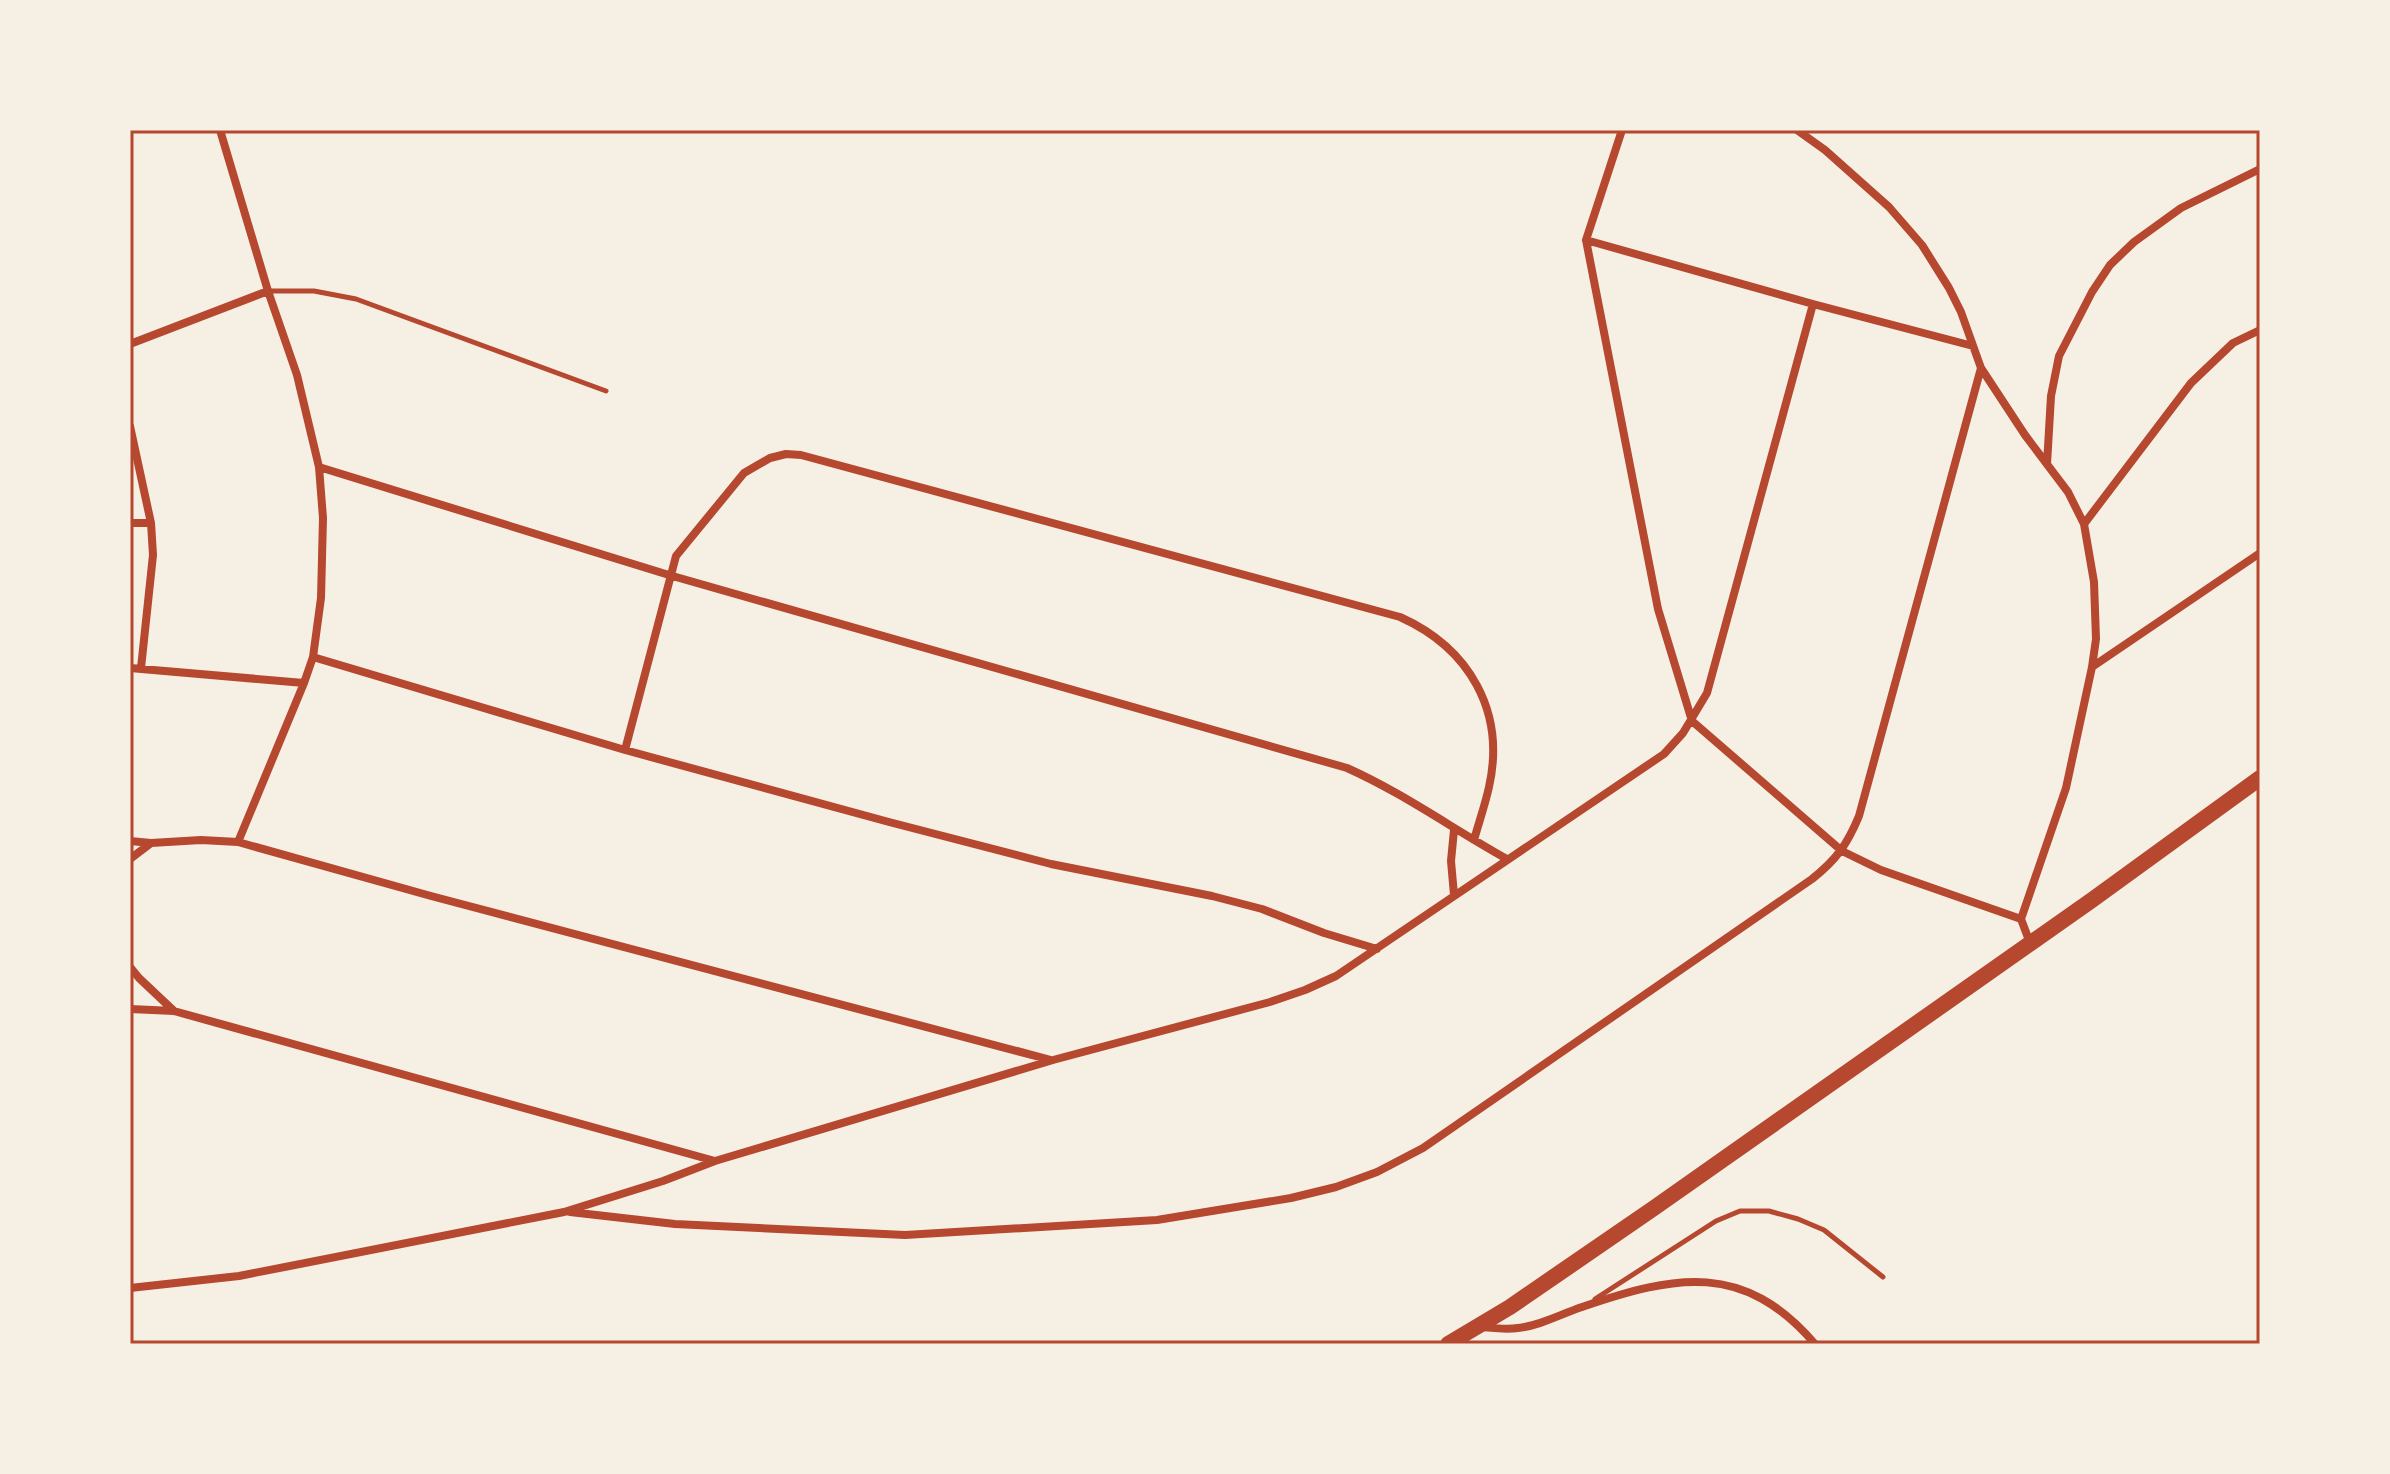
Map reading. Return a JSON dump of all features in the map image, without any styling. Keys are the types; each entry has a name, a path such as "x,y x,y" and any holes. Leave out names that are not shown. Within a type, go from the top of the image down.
{"main road":[{"path":"1448,1344 1510,1307 1606,1242 2260,778"}],"street":[{"path":"220,130 268,291 297,375 319,467 323,518 321,598 313,657 238,842"},
{"path":"1622,130 1586,240 1658,609 1692,721 1842,851 1881,870 2021,919"},
{"path":"1797,130 1860,180 1922,245 1949,288 1981,368 2068,492 2084,524 2094,582 2096,639 2066,788 2021,919 2030,944"},
{"path":"2047,464 2051,396 2059,356 2092,292 2110,265 2134,242 2181,208 2260,169"},
{"path":"1586,240 1973,346"},
{"path":"130,344 268,291"},
{"path":"130,1288 254,1274 564,1212 715,1161 1053,1060 1282,998 1336,976 1664,754 1692,721 1710,683 1813,304"},
{"path":"2084,524 2191,383 2233,343 2260,330"},
{"path":"564,1212 675,1224 905,1235 1157,1220 1291,1198 1336,1187 1377,1172 1423,1148 1812,879 1842,851 1859,816 1981,368"},
{"path":"130,426 151,523 153,555 141,668"},
{"path":"625,750 676,556 744,473 770,458 786,454 801,455 1400,617 1420,627 1440,639 1456,655 1470,673 1489,715 1493,738 1492,761 1489,786 1474,840"},
{"path":"319,467 669,575 1347,768 1400,793 1454,830 1507,859"},
{"path":"130,523 151,523"},
{"path":"2092,667 2260,553"},
{"path":"313,657 625,750 1051,864 1262,909 1377,949"},
{"path":"130,668 304,683"},
{"path":"1454,830 1451,861 1454,895"},
{"path":"130,841 238,842 1053,1060"},
{"path":"130,859 151,843"},
{"path":"130,967 174,1011"},
{"path":"130,1009 174,1011 715,1161"},
{"path":"1476,1327 1518,1329 1629,1292 1671,1282 1708,1282 1736,1286 1761,1297 1786,1314 1815,1344"}],"lane":[{"path":"268,291 314,291 356,299 606,391"},
{"path":"1584,1307 1716,1221 1740,1211 1769,1211 1824,1230 1883,1277"}]}
